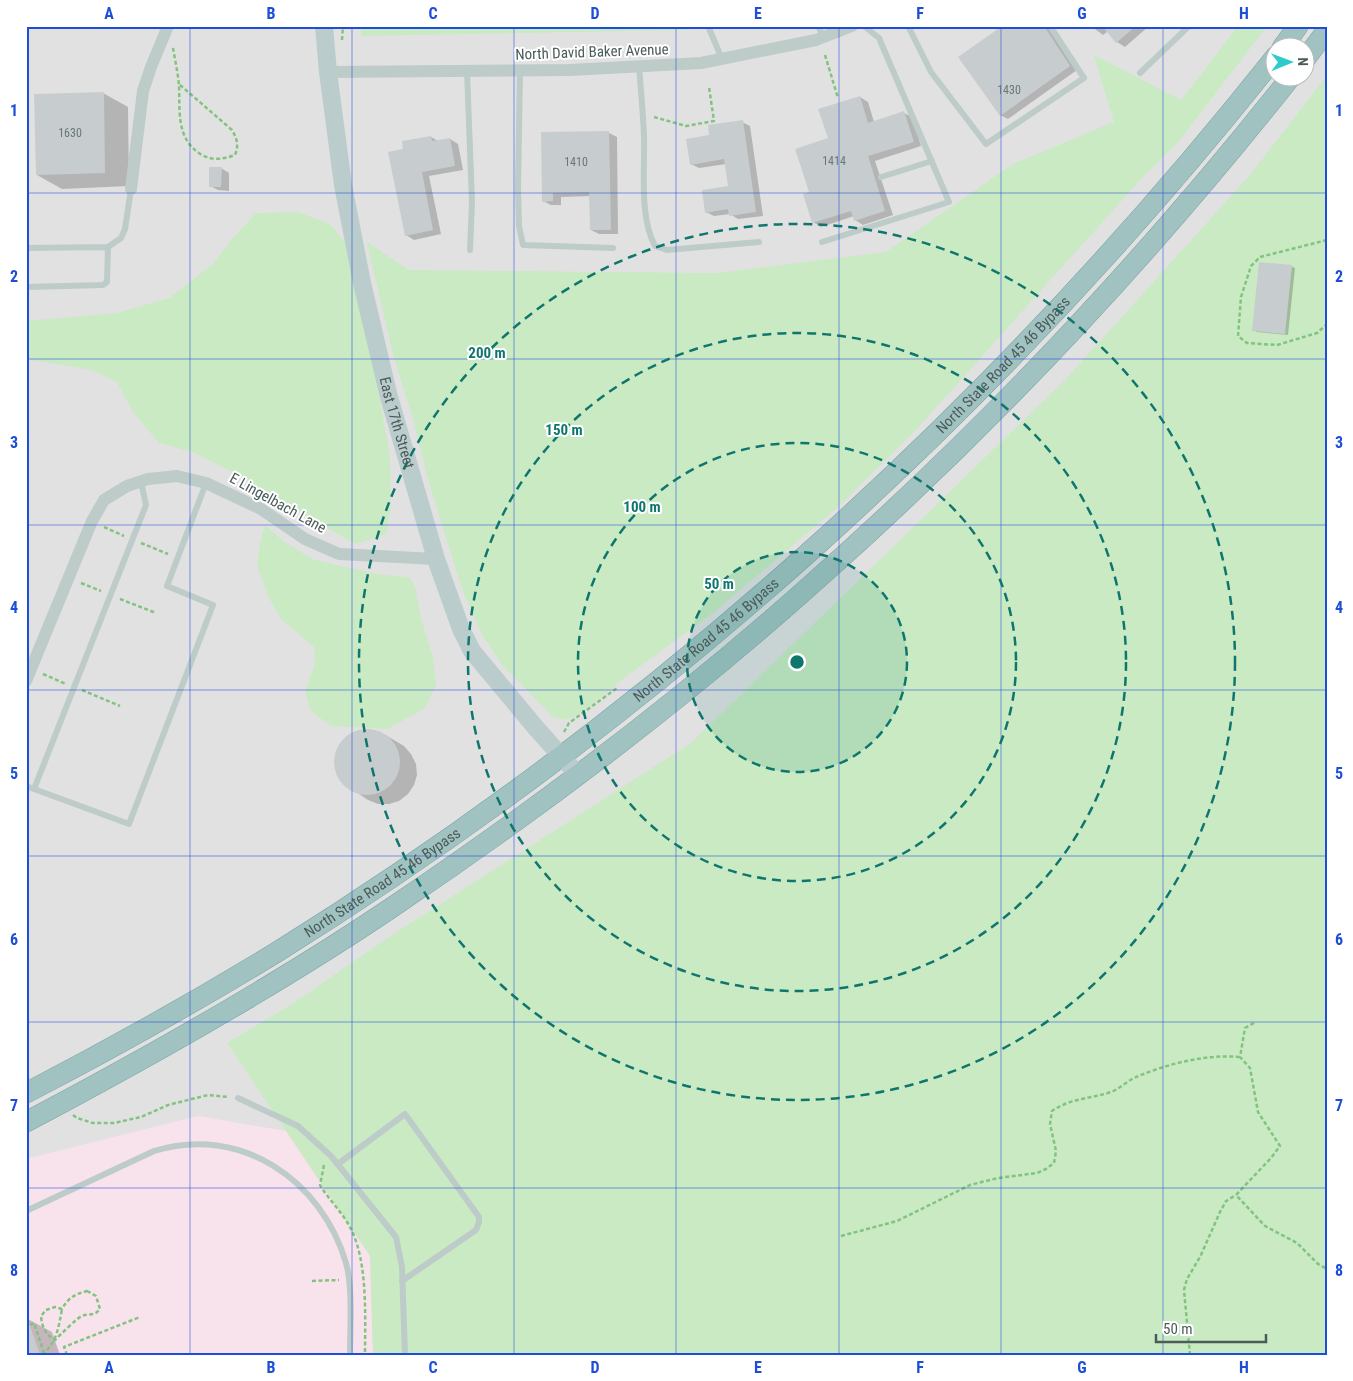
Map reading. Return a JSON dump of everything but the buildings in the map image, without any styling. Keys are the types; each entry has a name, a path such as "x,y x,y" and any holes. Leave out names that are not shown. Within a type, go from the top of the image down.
{"highway":[{"path":"1289,38 1298,26"},
{"path":"1316,45 1327,30"},
{"name":"North State Road 45 46 Bypass","path":"26,1094 162,1020 279,950 415,861 557,752 645,692 746,608 842,524 938,433 1041,328 1116,246 1266,68"},
{"name":"North State Road 45 46 Bypass","path":"26,1122 171,1043 324,951 389,909 460,861 578,775 681,695 771,620 848,552 950,456 1038,368 1127,271 1213,172 1282,88"}],"main road":[{"name":"East 17th Street","path":"324,26 343,185 362,283 389,397 436,559 461,629 472,651 578,775"}],"street":[{"path":"131,189 143,91 150,67 168,26"},
{"name":"North David Baker Avenue","path":"328,72 520,71 701,63 816,40 821,32 852,26"},
{"name":"E Lingelbach Lane","path":"26,681 92,521 104,500 128,486 148,479 177,476 206,483 261,509 305,539 339,554 436,559"}],"lane":[{"path":"822,242 949,202 879,38 864,26"},
{"path":"908,26 932,72 986,144 1084,78 1050,26"},
{"path":"1140,73 1189,26"},
{"path":"712,28 722,59"},
{"path":"639,67 643,116 644,198 649,235 655,246 668,250 759,242"},
{"path":"467,71 472,202 470,250"},
{"path":"520,71 519,226 523,245 613,248"},
{"path":"881,177 932,161"},
{"path":"26,248 108,247 121,238 125,229 131,189"},
{"path":"26,287 103,285 107,282 108,276 108,247"},
{"path":"34,789 146,505 141,482"},
{"path":"26,786 129,824 213,605 167,586 206,483"},
{"path":"238,1098 298,1126 331,1156 396,1237 402,1267 405,1355"},
{"path":"338,1164 405,1114 478,1216 479,1222 476,1230 402,1281"},
{"path":"26,1211 154,1151 170,1146 203,1144 232,1148 258,1157 272,1164 294,1180 315,1201 334,1232 346,1263 349,1279 350,1355"}],"path":[{"path":"342,41 344,26"},
{"path":"173,46 179,84 179,112 184,135 193,149 207,158 225,159 235,155 238,148 237,138 232,130 179,84"},
{"path":"825,55 838,98"},
{"path":"643,116 650,116 686,126 714,121 709,87"},
{"path":"1327,240 1260,258 1251,266 1241,297 1238,336 1246,343 1277,345 1317,333 1327,324"},
{"path":"557,752 569,723 624,683"},
{"path":"1240,1057 1245,1028 1254,1023"},
{"path":"841,1236 898,1221 970,1186 998,1178 1036,1173 1046,1169 1054,1163 1056,1151 1050,1124 1052,1112 1064,1103 1112,1091 1132,1079 1158,1068 1205,1058 1240,1057 1250,1068 1258,1112 1280,1146 1272,1158 1236,1195 1226,1201 1200,1257 1186,1279 1184,1290 1190,1355"},
{"path":"72,1114 77,1118 93,1122 114,1123 141,1117 168,1105 208,1095 238,1098"},
{"path":"1236,1195 1265,1226 1297,1243 1318,1264 1327,1269"},
{"path":"30,1324 34,1323 44,1354 51,1347 54,1340 65,1303 75,1294 87,1291 96,1296 100,1310 96,1314 84,1315 76,1319 73,1325 54,1340"},
{"path":"54,1340 42,1326 42,1316 46,1310 55,1307 62,1309"},
{"path":"67,1355 64,1347 140,1317"}],"shaded area":[{"path":"26,26 1327,26 1327,1355 26,1355"},
{"path":"198,1116 286,1131 370,1256 373,1355 26,1355 26,1159"}],"green space":[{"path":"361,26 688,26 689,30 361,36"},
{"path":"1238,26 1267,26 1180,140 1142,178 914,432 839,506 713,613 624,678 583,712 566,720 553,717 502,665 481,633 462,589 427,476 413,419 393,354 367,242 409,270 717,273 886,252 1013,164 1114,122 1094,55 1181,100"},
{"path":"1327,75 1327,1355 373,1355 370,1256 227,1043 292,1004 392,935 691,743 1065,380 1250,175"},
{"path":"298,212 330,224 349,248 377,382 390,457 391,507 386,534 356,544 279,501 239,475 193,452 159,443 133,412 117,382 92,370 26,359 26,321 117,313 169,298 213,264 231,240 256,213"},
{"path":"265,525 283,541 312,559 384,575 409,577 415,586 421,619 433,657 436,685 425,708 388,729 331,726 311,711 305,692 315,663 314,647 281,619 269,598 257,566"}]}
